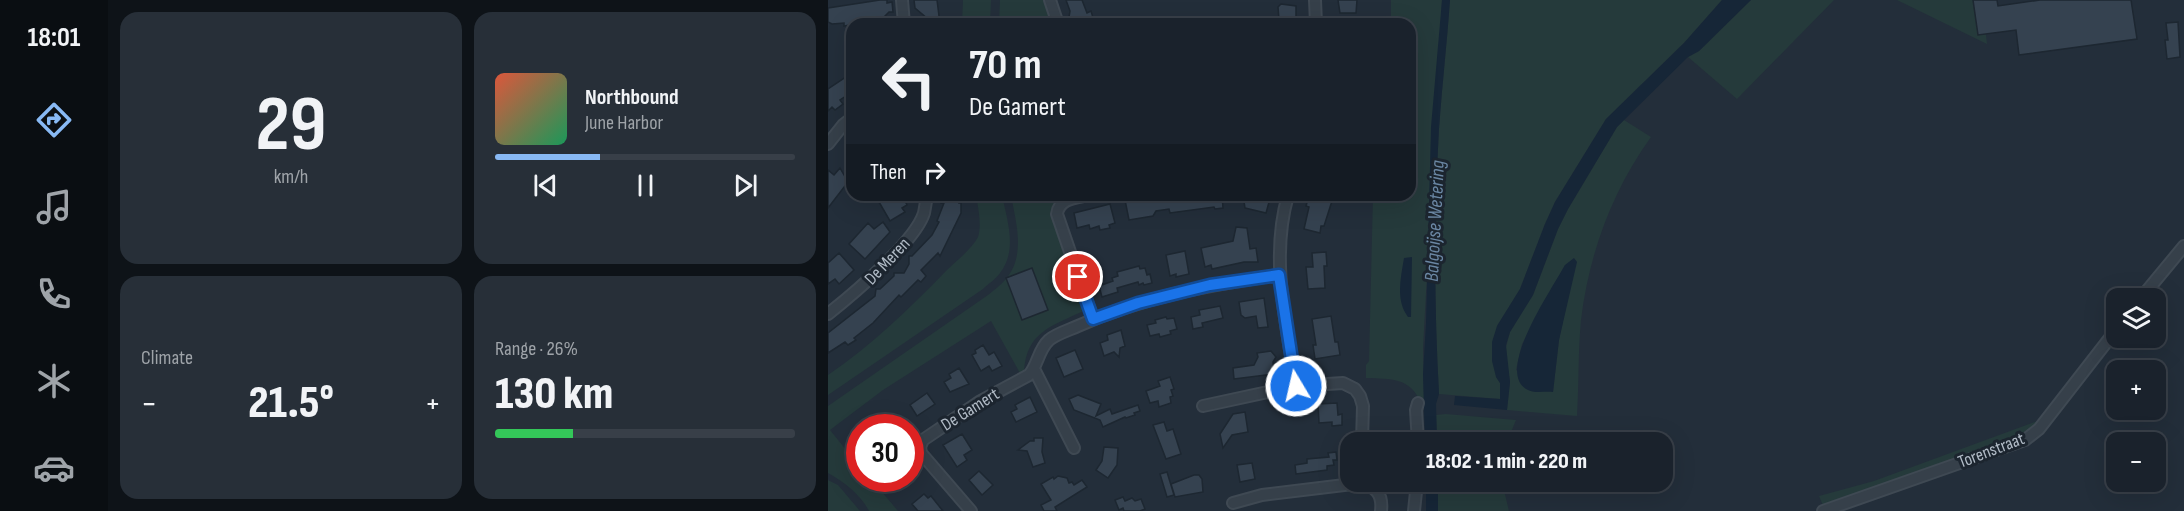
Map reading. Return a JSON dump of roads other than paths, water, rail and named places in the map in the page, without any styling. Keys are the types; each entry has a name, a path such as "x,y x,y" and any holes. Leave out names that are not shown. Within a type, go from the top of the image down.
{"street":[{"path":"902,0 904,18"},
{"path":"1050,0 1056,18"},
{"path":"1315,0 1316,18"},
{"path":"828,144 846,122"},
{"name":"De Meren","path":"828,314 860,289 916,229 924,215 926,201"},
{"path":"1064,201 1057,214 1093,319"},
{"path":"1286,201 1282,214 1279,275 1296,386"},
{"path":"2149,288 2184,246"},
{"name":"De Gamert","path":"971,511 921,453 920,447 923,440 979,402 1029,375 1034,369 1039,354 1051,339 1093,319 1138,303 1210,285 1279,275"},
{"name":"Torenstraat","path":"1823,511 2025,440 2038,429 2106,343"},
{"path":"1034,369 1074,448"},
{"path":"1203,406 1296,386 1343,383 1360,396 1363,406 1362,432"},
{"path":"1417,432 1416,410 1418,403"},
{"path":"1233,503 1262,495 1340,485"},
{"path":"1378,492 1382,499 1381,511"},
{"path":"1414,511 1416,492"}],"water":[{"name":"Balgoijse Wetering","path":"1442,0 1450,0 1439,128 1435,228 1439,394 1436,404 1437,432 1425,432 1423,374 1431,127"},
{"path":"1722,0 1751,0 1699,51 1688,57 1617,127 1568,209 1533,295 1510,332 1506,345 1510,382 1507,410 1454,405 1455,396 1500,399 1500,383 1492,361 1492,342 1497,326 1520,289 1555,202 1606,119 1684,43"},
{"path":"1418,90 1416,127 1416,94"},
{"path":"1412,257 1411,317 1408,317 1401,303 1400,288 1404,258"},
{"path":"1574,258 1577,262 1559,340 1553,392 1529,391 1518,379 1517,365 1522,347 1540,308 1565,265"},
{"path":"1426,492 1438,492 1438,511 1426,511"}]}
